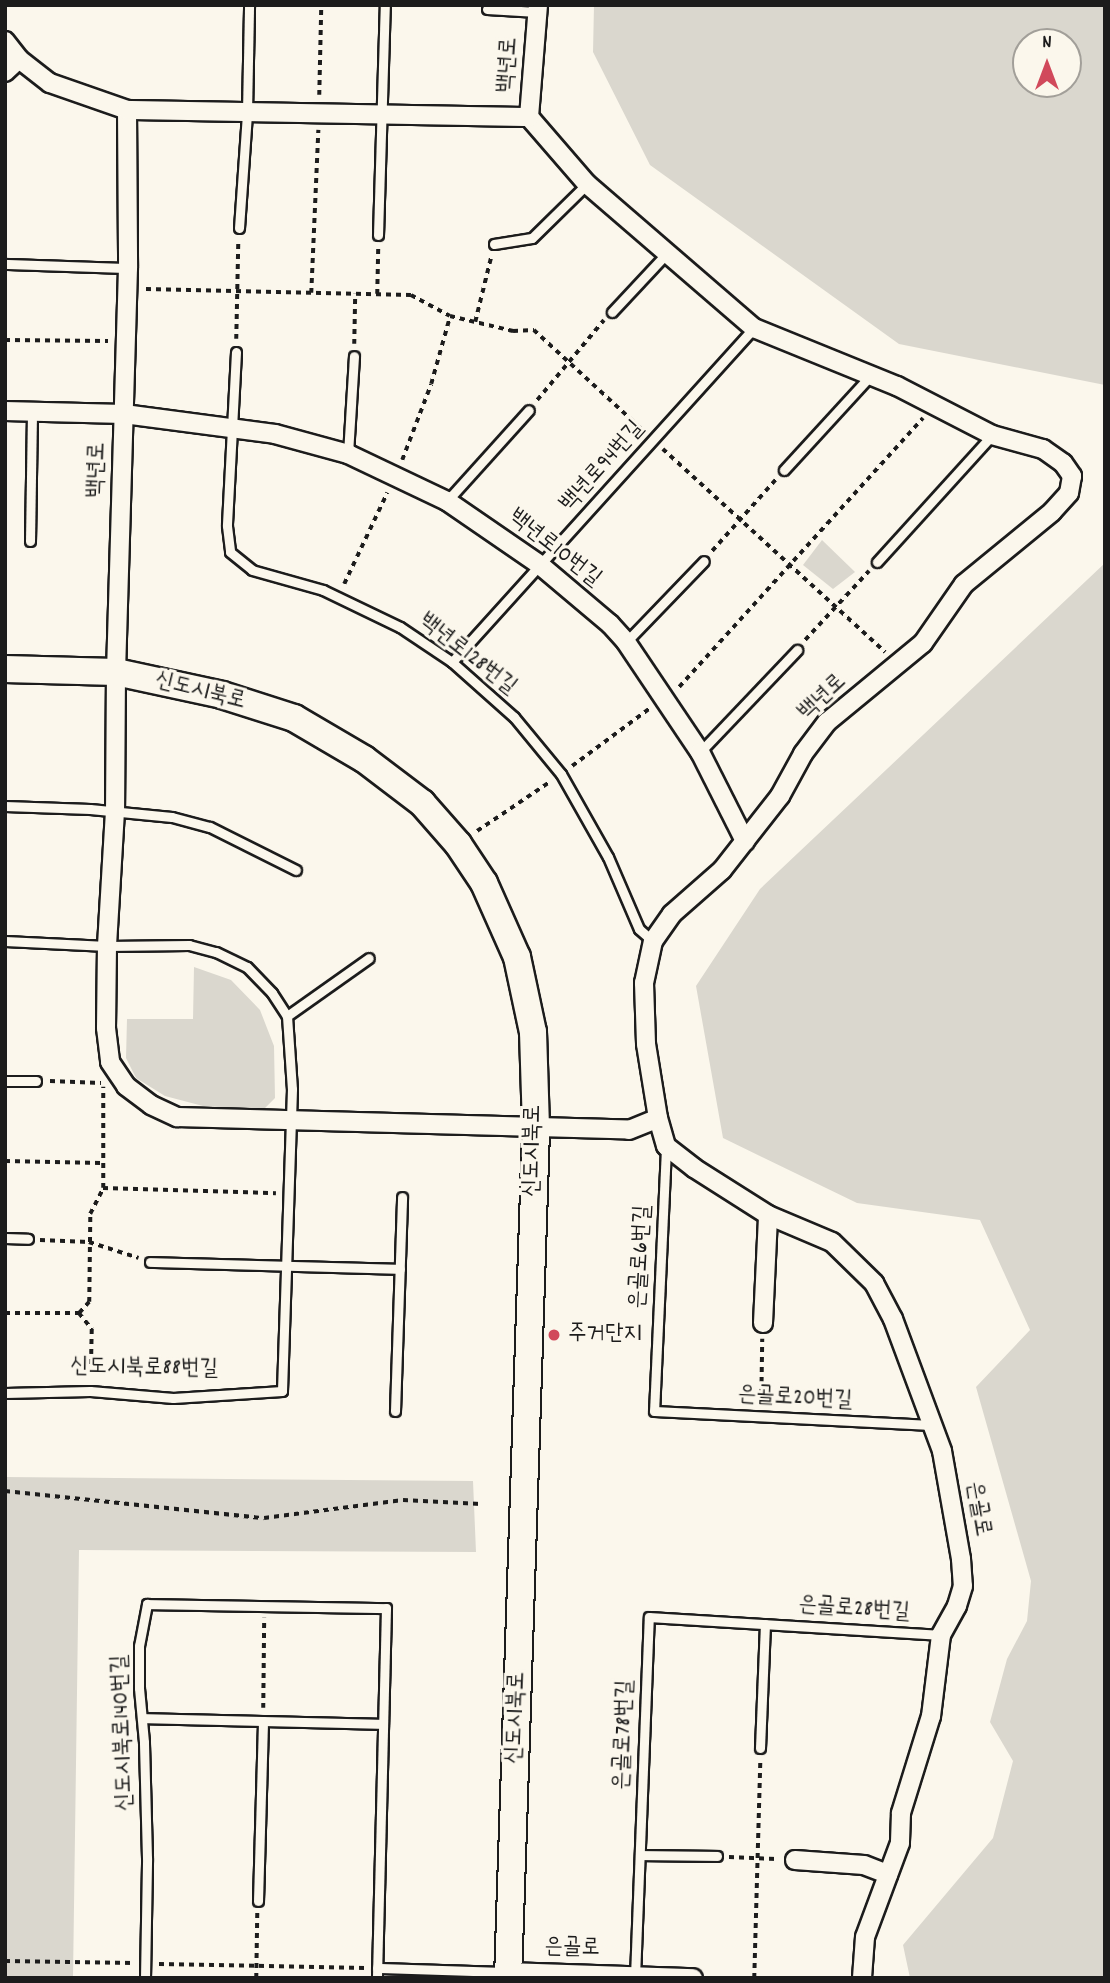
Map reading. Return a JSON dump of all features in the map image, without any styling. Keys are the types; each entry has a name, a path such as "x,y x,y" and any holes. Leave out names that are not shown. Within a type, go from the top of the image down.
{"street":[{"name":"백년로","path":"538,9 529,117 587,184 754,328 935,405 992,435 1043,449 1063,463 1072,476 1069,493 1052,512 964,584 923,643 827,722 803,754 780,796 722,870 672,914 653,941 644,983 646,1044 658,1118"},
{"path":"5,41 19,59 50,83 127,110 529,117"},
{"path":"5,72 19,59"},
{"name":"백년로","path":"116,672 128,268 127,110"},
{"name":"백년로10번길","path":"5,411 124,414 233,426 348,454 447,501 540,565 610,624 626,642 700,752 745,841"},
{"name":"신도시북로","path":"5,669 116,672 222,695 294,718 365,759 422,803 458,845 484,883 517,957 533,1032 536,1130 508,1975"},
{"path":"116,672 115,811 107,946 106,1028 110,1062 125,1086 151,1105 177,1117 536,1130 629,1130 658,1118 666,1146"},
{"name":"은골로","path":"666,1146 694,1168 768,1214 832,1242 874,1283 893,1319 934,1425 961,1559 963,1586 957,1606 941,1635 931,1716 901,1813 900,1843 865,1937 863,1978"},
{"path":"763,1323 768,1214"},
{"path":"795,1860 864,1865 888,1874"},
{"name":"은골로","path":"508,1975 693,1978"}],"lane":[{"path":"239,228 247,113 249,5"},
{"path":"378,235 385,5"},
{"name":"백년로","path":"487,9 538,9"},
{"path":"494,244 532,238 587,184"},
{"path":"611,312 668,252"},
{"path":"5,264 128,268"},
{"name":"백년로94번길","path":"452,662 754,328"},
{"path":"233,426 236,352"},
{"path":"348,454 354,356"},
{"path":"784,470 870,376"},
{"path":"447,501 529,410"},
{"path":"30,541 32,412"},
{"name":"백년로128번길","path":"233,426 227,526 230,552 252,570 323,590 400,627 452,662 514,717 561,774 608,857 639,929 653,941"},
{"path":"877,562 992,435"},
{"path":"626,642 704,561"},
{"path":"700,752 797,650"},
{"path":"5,806 115,811 172,817 210,827 296,870"},
{"name":"신도시북로88번길","path":"5,940 107,946 189,945 216,952 247,967 272,993 287,1017 291,1041 282,1391 173,1398 90,1391 5,1393"},
{"path":"287,1017 369,958"},
{"path":"5,1081 36,1081"},
{"name":"은골로6번길","path":"654,1411 666,1146"},
{"path":"395,1411 402,1197"},
{"path":"5,1238 28,1239"},
{"path":"150,1262 400,1269"},
{"name":"은골로20번길","path":"654,1411 934,1425"},
{"name":"신도시북로140번길","path":"145,1978 147,1858 139,1646 146,1604 386,1608 377,1973"},
{"name":"은골로28번길","path":"649,1617 941,1635"},
{"name":"은골로78번길","path":"635,1976 649,1617"},
{"name":"은골로28번길","path":"760,1748 765,1624"},
{"path":"142,1718 383,1724"},
{"path":"258,1901 263,1721"},
{"path":"640,1855 716,1856"},
{"path":"377,1973 508,1975"}],"path":[{"path":"311,293 321,5"},
{"path":"236,352 239,228"},
{"path":"377,294 378,235"},
{"path":"475,322 494,244"},
{"path":"354,356 355,293"},
{"path":"529,410 611,312"},
{"path":"5,340 126,341"},
{"path":"458,845 678,688 935,405"},
{"path":"704,561 784,470"},
{"path":"797,650 877,562"},
{"path":"79,1313 89,1301 90,1214 103,1188 103,1083 110,1062"},
{"path":"36,1081 103,1083"},
{"path":"5,1161 102,1163"},
{"path":"103,1188 289,1194"},
{"path":"28,1239 89,1242 150,1262"},
{"path":"5,1313 79,1313"},
{"path":"79,1313 92,1329 90,1391"},
{"path":"760,1416 763,1323"},
{"path":"5,1491 264,1518 402,1500 481,1504"},
{"path":"263,1721 264,1606"},
{"path":"754,1978 760,1748"},
{"path":"716,1856 795,1860"},
{"path":"256,1978 258,1901"},
{"path":"5,1961 256,1966 377,1973"}],"shaded area":[{"path":"594,5 1105,5 1105,385 899,344 650,165 593,52"},
{"path":"822,540 855,572 833,589 803,565"},
{"path":"1105,563 1105,1978 910,1978 903,1945 993,1838 1013,1761 990,1722 1007,1659 1027,1621 1031,1581 976,1387 1030,1330 980,1220 857,1203 723,1138 696,986 760,889"},
{"path":"194,967 231,980 260,1010 274,1046 275,1098 263,1110 203,1106 165,1096 136,1078 126,1058 127,1019 193,1019"},
{"path":"5,1477 473,1481 476,1552 79,1550 73,1978 5,1978"}],"place":[{"name":"주거단지","path":"554,1335"}]}
